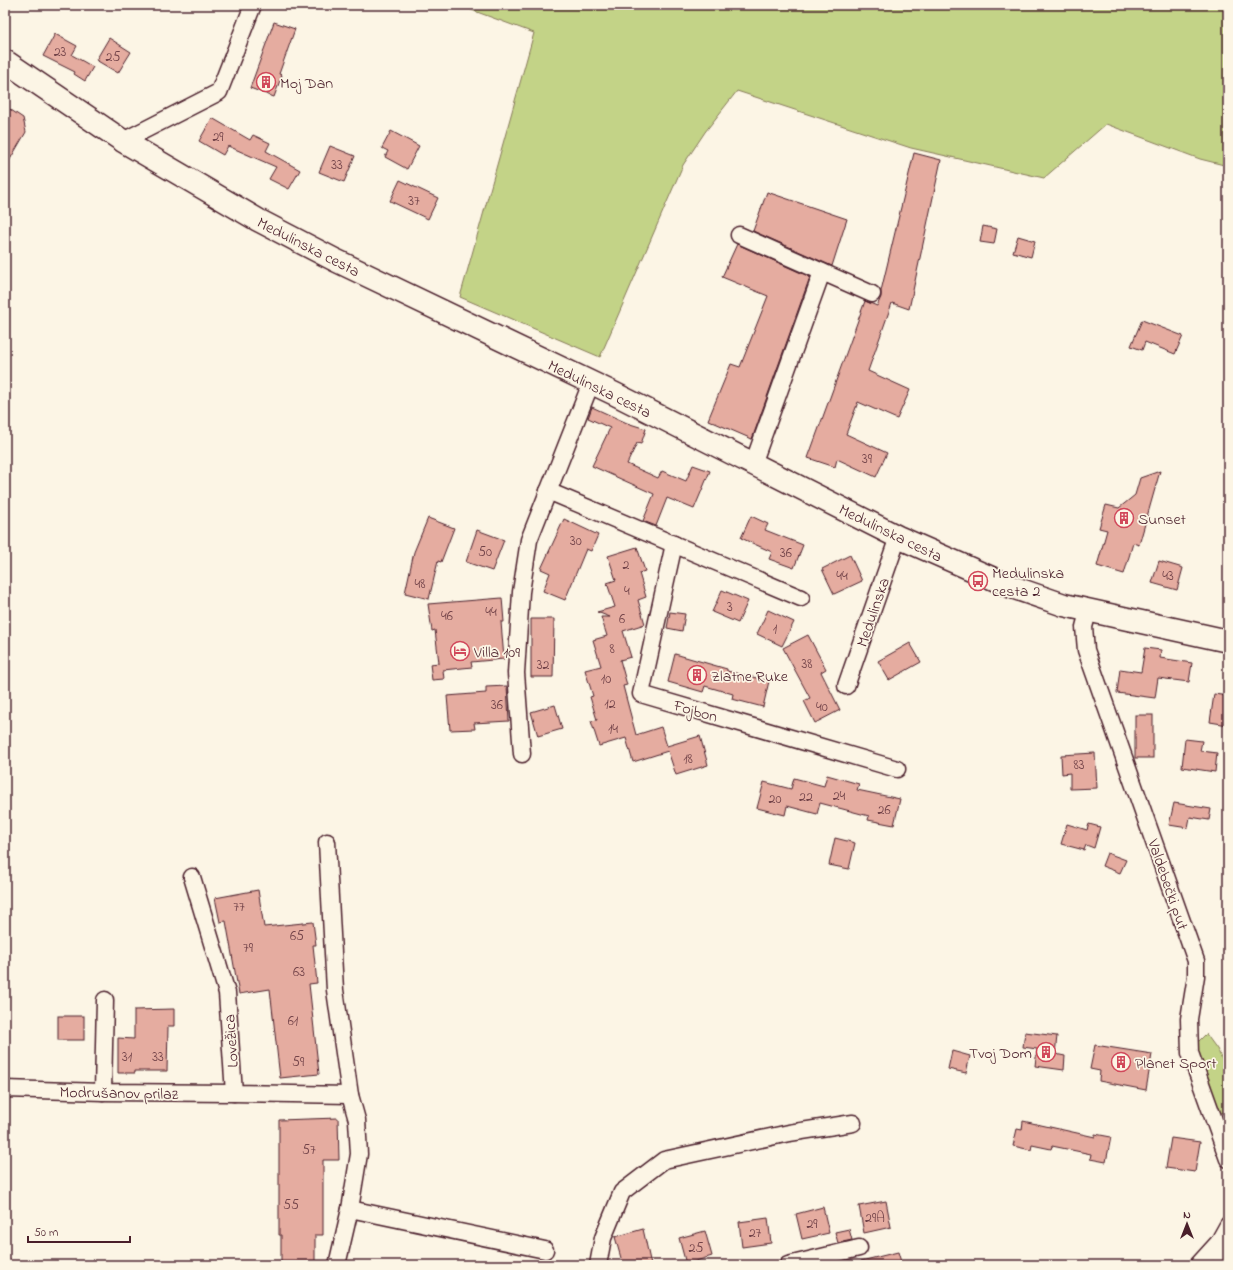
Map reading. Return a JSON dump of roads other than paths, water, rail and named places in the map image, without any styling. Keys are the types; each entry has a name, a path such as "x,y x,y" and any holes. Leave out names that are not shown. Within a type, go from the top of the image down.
{"main road":[{"name":"Medulinska cesta","path":"5,61 123,141 252,216 335,260 591,383 898,537 1012,587 1088,612 1228,641"}],"street":[{"path":"123,141 219,92 253,5"},
{"path":"739,235 872,294"},
{"path":"753,464 822,272"},
{"path":"522,754 516,673 521,592 529,540 591,383"},
{"path":"548,491 802,598"},
{"name":"Medulinska","path":"846,686 898,537"},
{"name":"Fojbon","path":"674,544 642,694 897,769"},
{"name":"Valdebečki put","path":"1088,612 1084,627 1086,650 1196,961 1196,976 1189,1019 1190,1053 1228,1160"},
{"path":"327,842 335,990 350,1095 357,1120 359,1154 350,1209 337,1265"},
{"name":"Lovežica","path":"192,877 227,993 234,1093"},
{"path":"103,1092 105,1000"},
{"name":"Modrušanov prilaz","path":"5,1089 103,1092 234,1093"},
{"path":"234,1093 350,1095"},
{"path":"598,1265 603,1238 622,1192 664,1160 789,1133 854,1123"},
{"path":"350,1209 545,1250"},
{"path":"1198,1265 1211,1251 1228,1225"},
{"path":"788,1265 859,1248"},
{"path":"1211,1251 1228,1258"}],"place":[{"name":"Moj Dan","path":"266,82"},
{"name":"Sunset","path":"1124,518"},
{"name":"Medulinska cesta 2","path":"978,581"},
{"name":"Villa 109","path":"460,651"},
{"name":"Zlatne Ruke","path":"697,675"},
{"name":"Tvoj Dom","path":"1046,1052"},
{"name":"Planet Sport","path":"1121,1062"}]}
